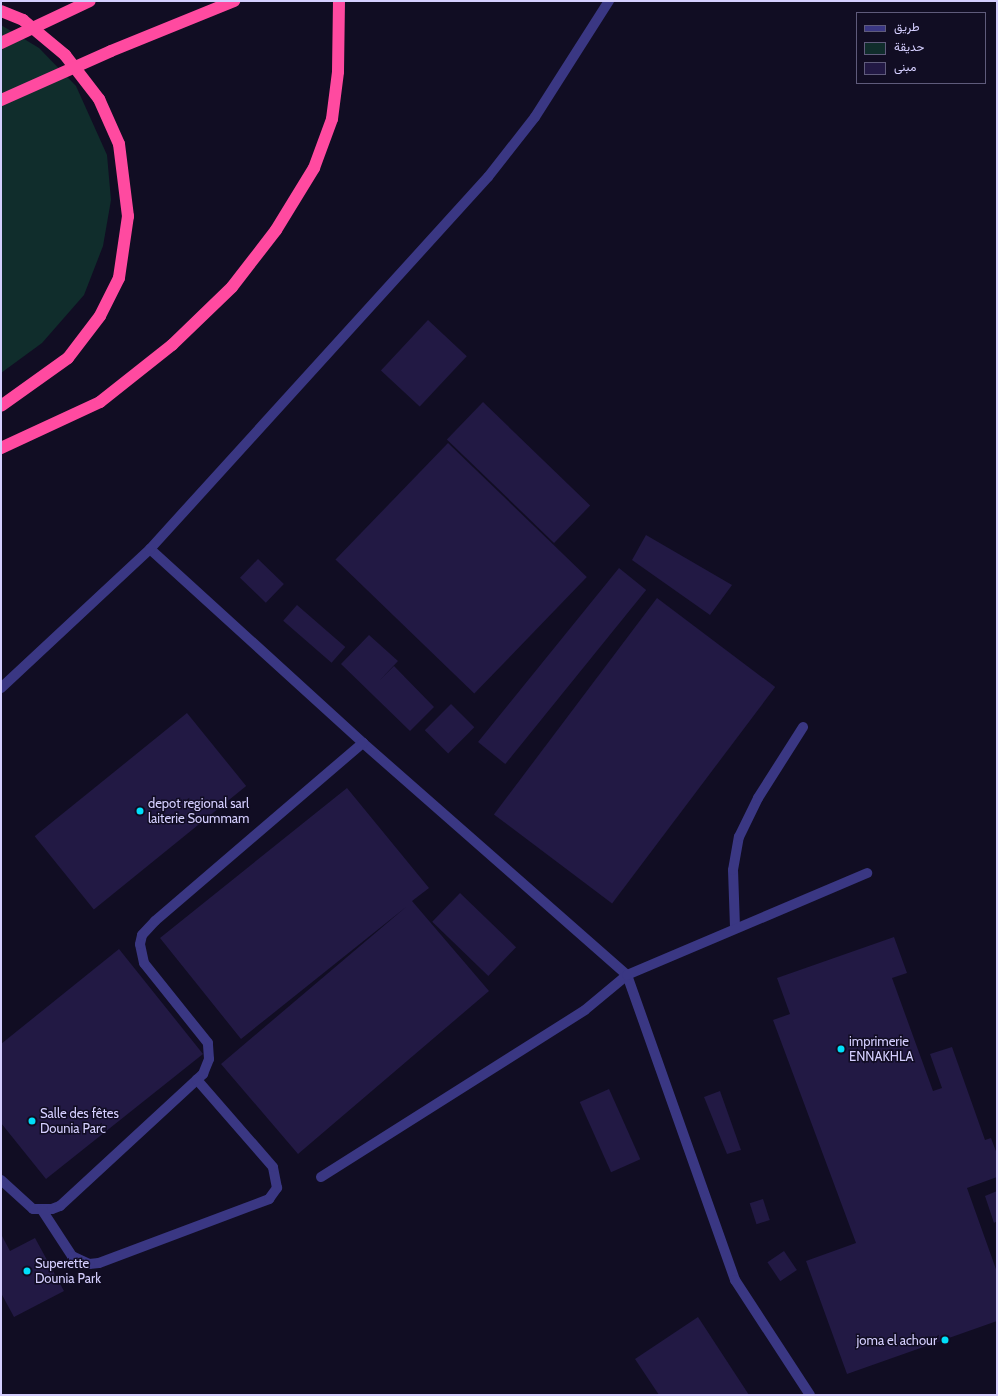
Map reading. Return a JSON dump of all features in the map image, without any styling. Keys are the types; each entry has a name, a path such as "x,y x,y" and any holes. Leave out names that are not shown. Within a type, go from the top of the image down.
{"highway":[{"path":"1,43 90,1"},
{"path":"1,100 111,51 234,1"},
{"path":"1,448 100,402 172,345 232,287 276,230 314,168 332,119 338,72 338,1"},
{"path":"1,11 23,20 65,55 99,99 119,144 128,216 119,278 100,316 68,358 1,406"}],"lane":[{"path":"1,688 150,549 488,177 535,117 609,1"},
{"path":"150,549 363,743 627,975 735,1280 810,1395"},
{"path":"735,927 732,878 739,837 758,798 803,727"},
{"path":"1,1180 24,1204 42,1210 60,1206 197,1080 209,1059 208,1043 144,963 140,944 142,935 147,927 363,743"},
{"path":"320,1177 585,1010 627,975 735,927 867,874"},
{"path":"42,1210 72,1256 94,1264 268,1199 277,1188 272,1167 197,1080"}],"green space":[{"path":"1,25 39,48 76,86 107,155 111,200 103,246 84,295 42,343 1,373"}],"building":[{"path":"428,320 467,356 420,407 381,370"},
{"path":"483,402 590,506 554,543 447,439"},
{"path":"448,443 587,577 474,694 335,560"},
{"path":"646,535 732,585 710,615 632,560"},
{"path":"258,559 284,584 266,603 240,578"},
{"path":"619,568 646,590 505,764 478,742"},
{"path":"657,598 775,687 612,903 494,814"},
{"path":"297,605 345,647 332,663 283,621"},
{"path":"369,635 398,661 380,680 394,666 434,707 410,731 341,664"},
{"path":"451,704 474,727 448,753 425,730"},
{"name":"depot regional sarl laiterie Soummam","path":"187,713 246,786 94,909 35,836"},
{"path":"347,788 429,888 412,901 489,991 298,1154 221,1064 406,907 241,1039 160,938"},
{"path":"460,893 516,947 488,976 432,922"},
{"path":"894,937 907,973 892,978 933,1091 942,1088 930,1054 952,1047 985,1140 991,1138 997,1154 997,1177 967,1188 997,1272 997,1321 847,1374 806,1261 856,1243 773,1020 790,1014 777,978"},
{"path":"119,949 203,1054 46,1179 1,1123 1,1044"},
{"path":"609,1089 640,1159 611,1172 580,1102"},
{"path":"720,1091 741,1150 727,1154 704,1097"},
{"path":"997,1191 997,1221 994,1223 985,1196"},
{"path":"763,1199 770,1220 756,1224 750,1203"},
{"name":"Superette Dounia Park","path":"1,1234 10,1251 35,1238 64,1291 14,1317 1,1293"},
{"path":"784,1251 797,1270 780,1281 767,1262"},
{"path":"698,1317 749,1395 659,1395 635,1359"}],"place":[{"name":"depot regional sarl laiterie Soummam","path":"140,811"},
{"name":"imprimerie ENNAKHLA","path":"841,1049"},
{"name":"Salle des fêtes Dounia Parc","path":"32,1121"},
{"name":"Superette Dounia Park","path":"27,1271"},
{"name":"joma el achour","path":"945,1340"}]}
